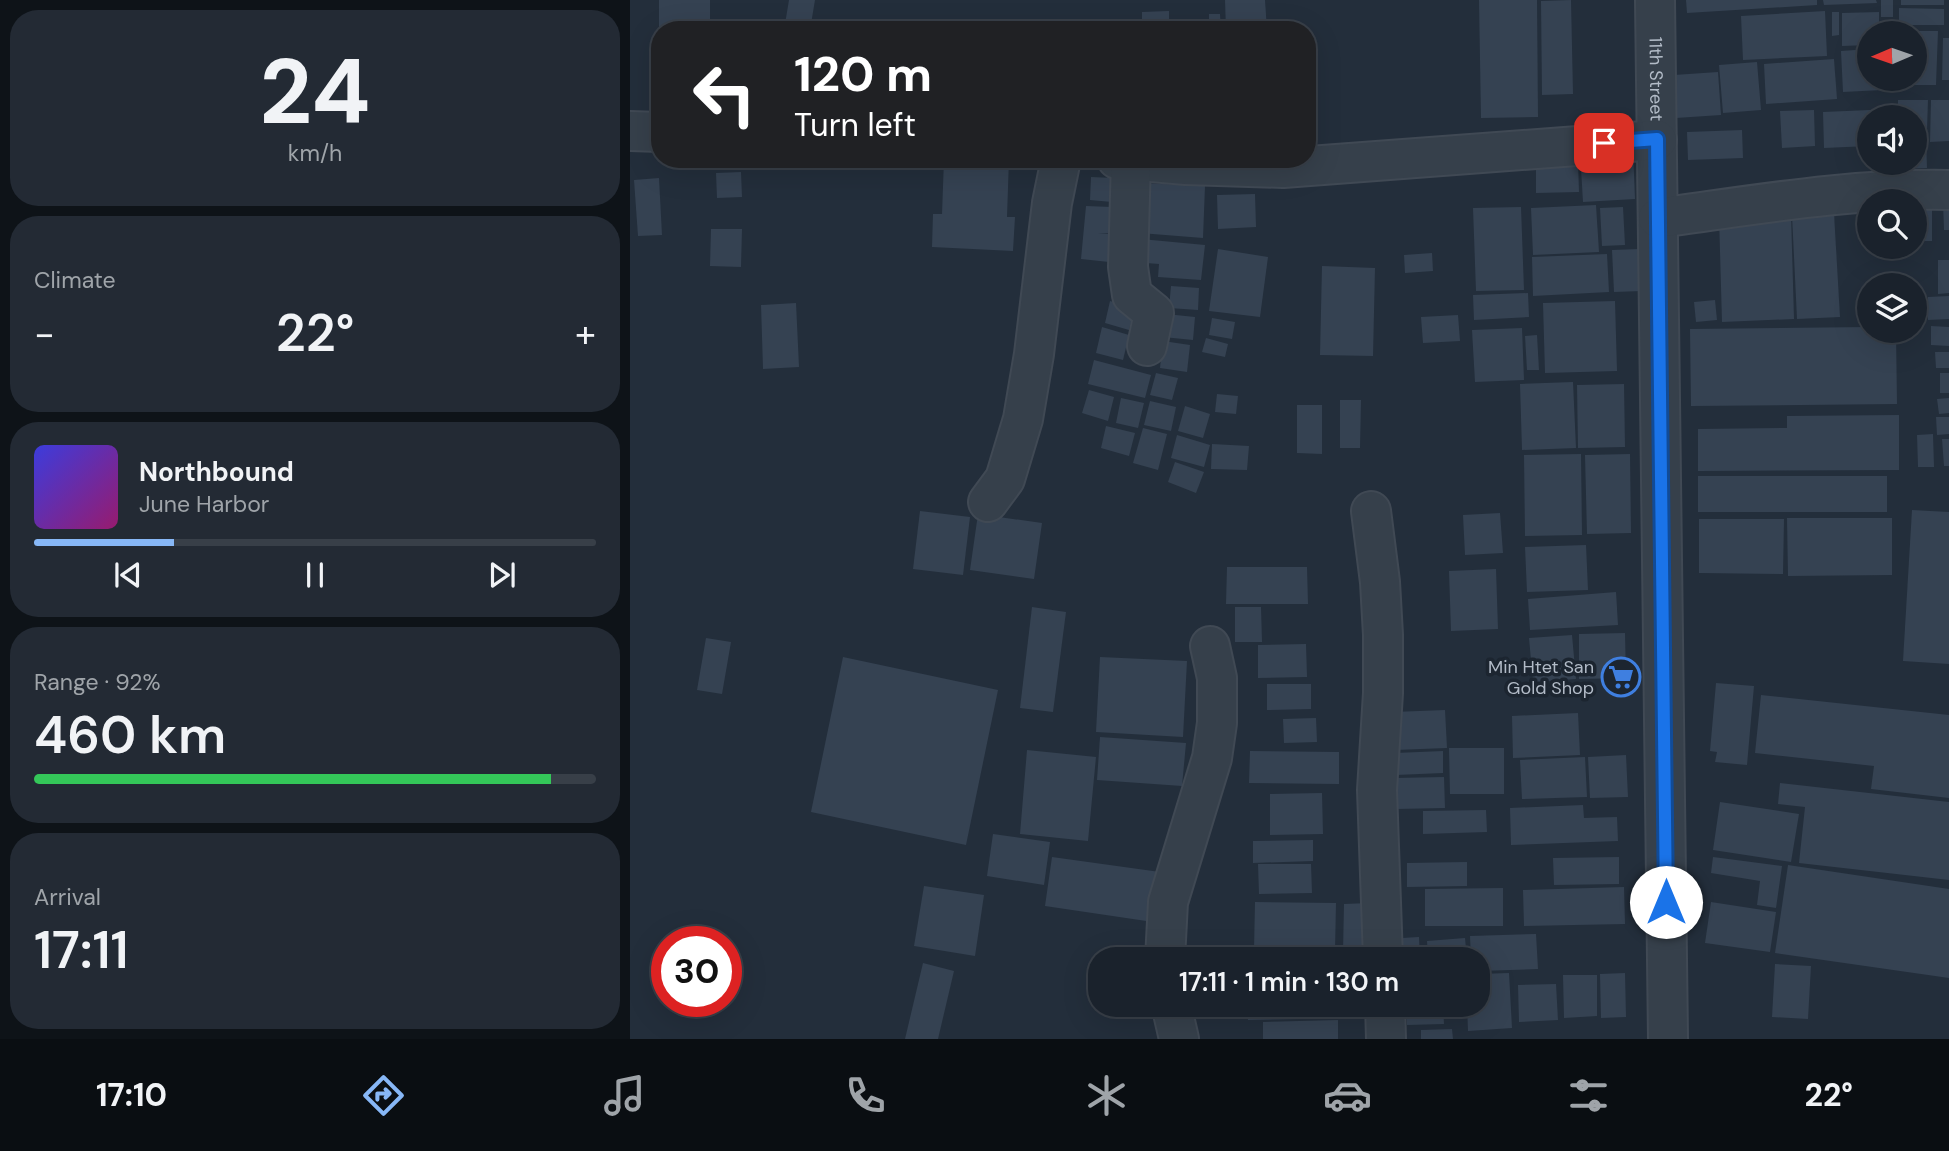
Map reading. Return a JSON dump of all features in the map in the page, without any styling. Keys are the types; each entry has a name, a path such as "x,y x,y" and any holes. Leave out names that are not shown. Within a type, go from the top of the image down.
{"street":[{"name":"11th Street","path":"1655,0 1668,1039"},
{"path":"630,131 651,132"},
{"path":"1316,165 1657,139"},
{"path":"988,502 1006,479 1023,419 1059,168"},
{"path":"1124,168 1128,267 1132,295 1154,313 1147,346"},
{"path":"1658,218 1833,194 1949,190"},
{"path":"1371,511 1380,582 1383,635 1383,693 1377,790 1383,947"},
{"path":"1166,947 1168,902 1212,758 1217,678 1210,646"},
{"path":"1174,1017 1179,1039"},
{"path":"1385,1017 1386,1039"}],"building":[{"path":"659,0 710,0 710,21 659,21"},
{"path":"789,0 815,0 812,21 786,21"},
{"path":"1225,0 1265,0 1266,21 1226,21"},
{"path":"1479,0 1537,0 1538,117 1481,118"},
{"path":"1571,0 1573,94 1542,95 1541,1"},
{"path":"1686,0 1817,0 1817,5 1687,13"},
{"path":"1823,0 1876,0 1877,3 1824,5"},
{"path":"1881,0 1893,0 1893,17 1881,17"},
{"path":"1901,0 1944,0 1944,5 1901,5"},
{"path":"1899,8 1944,9 1944,25 1927,25 1927,21 1899,21"},
{"path":"1169,11 1169,21 1142,21 1142,12"},
{"path":"1825,11 1827,56 1743,60 1741,16"},
{"path":"1832,12 1839,12 1839,35 1832,36"},
{"path":"1879,12 1879,21 1857,21 1857,45 1842,46 1842,13"},
{"path":"1209,14 1220,14 1220,21 1209,21"},
{"path":"1927,31 1938,31 1936,85 1927,85"},
{"path":"1943,38 1949,38 1949,80 1942,80"},
{"path":"1857,50 1857,91 1862,91 1843,92 1841,51"},
{"path":"1834,59 1837,99 1766,104 1764,64"},
{"path":"1757,62 1761,110 1723,113 1719,65"},
{"path":"1718,72 1721,115 1676,118 1674,75"},
{"path":"1898,100 1928,100 1927,130 1927,105 1898,105"},
{"path":"1931,100 1949,100 1949,141 1930,142"},
{"path":"1814,110 1815,146 1782,148 1780,111"},
{"path":"1857,111 1857,147 1824,148 1823,112"},
{"path":"1742,130 1743,158 1688,160 1687,132"},
{"path":"1633,150 1635,199 1583,202 1580,152"},
{"path":"1578,161 1579,192 1536,193 1536,162"},
{"path":"944,168 1009,168 1007,217 1015,217 1013,251 932,247 933,214 942,214"},
{"path":"741,172 742,197 717,198 716,173"},
{"path":"1091,177 1114,178 1112,202 1090,200"},
{"path":"659,178 662,235 638,236 634,180"},
{"path":"1144,183 1205,186 1203,238 1140,233"},
{"path":"1255,194 1256,227 1218,229 1217,195"},
{"path":"1949,201 1949,230 1944,230 1943,202"},
{"path":"1596,205 1599,252 1533,255 1531,208"},
{"path":"1086,206 1112,207 1110,233 1098,233 1111,234 1109,262 1081,259"},
{"path":"1927,206 1932,206 1932,241 1927,241"},
{"path":"1521,207 1524,290 1476,291 1473,208"},
{"path":"1623,207 1625,245 1602,246 1600,208"},
{"path":"1834,213 1840,317 1797,319 1792,215"},
{"path":"1791,214 1794,319 1722,322 1719,216"},
{"path":"711,229 742,229 741,267 710,266"},
{"path":"1141,239 1205,245 1201,280 1158,277 1159,264 1146,263"},
{"path":"1218,249 1268,257 1260,317 1209,311"},
{"path":"1640,249 1642,291 1614,292 1612,250"},
{"path":"1432,253 1433,271 1405,273 1404,255"},
{"path":"1607,254 1609,292 1533,296 1532,257"},
{"path":"1938,260 1949,260 1949,293 1938,294"},
{"path":"1322,266 1375,268 1373,356 1320,355"},
{"path":"1171,286 1199,288 1198,310 1169,308"},
{"path":"1528,293 1529,317 1474,320 1473,295"},
{"path":"1949,296 1949,319 1928,320 1928,297"},
{"path":"1715,300 1717,320 1696,322 1694,302"},
{"path":"1110,301 1135,308 1129,330 1105,323"},
{"path":"1615,301 1617,371 1545,373 1543,303"},
{"path":"796,303 799,367 763,369 761,305"},
{"path":"1166,314 1195,317 1193,340 1163,337"},
{"path":"1458,315 1460,341 1423,343 1421,317"},
{"path":"1212,318 1235,322 1232,339 1209,335"},
{"path":"1931,326 1949,327 1949,346 1931,345"},
{"path":"1102,327 1129,335 1123,360 1096,353"},
{"path":"1857,327 1857,343 1896,343 1897,404 1691,406 1690,329"},
{"path":"1522,328 1524,380 1475,382 1472,330"},
{"path":"1537,335 1539,370 1527,370 1525,336"},
{"path":"1206,338 1228,344 1225,357 1202,352"},
{"path":"1163,341 1190,345 1187,372 1160,368"},
{"path":"1935,352 1949,352 1949,368 1936,368"},
{"path":"1094,360 1151,375 1145,398 1088,384"},
{"path":"1156,373 1178,378 1172,400 1150,395"},
{"path":"1940,373 1949,373 1949,393 1940,393"},
{"path":"1573,382 1576,448 1522,450 1520,384"},
{"path":"1624,384 1625,447 1578,448 1577,385"},
{"path":"1089,390 1114,397 1108,421 1082,413"},
{"path":"1217,394 1238,396 1236,414 1215,412"},
{"path":"1121,398 1144,403 1138,428 1116,423"},
{"path":"1949,398 1949,413 1939,414 1937,399"},
{"path":"1340,400 1361,400 1360,448 1340,448"},
{"path":"1150,401 1176,407 1171,431 1144,425"},
{"path":"1297,405 1322,405 1322,454 1297,453"},
{"path":"1185,406 1210,414 1203,438 1178,431"},
{"path":"1899,415 1899,470 1698,471 1698,429 1787,428 1787,416"},
{"path":"1936,417 1949,417 1949,434 1937,435"},
{"path":"1106,426 1135,433 1129,456 1101,448"},
{"path":"1143,428 1167,434 1158,470 1133,463"},
{"path":"1933,434 1934,467 1918,467 1917,435"},
{"path":"1177,435 1210,445 1204,467 1171,458"},
{"path":"1942,439 1949,439 1949,466 1944,466"},
{"path":"1212,444 1249,446 1247,470 1211,469"},
{"path":"1581,454 1582,535 1525,536 1524,455"},
{"path":"1630,454 1631,533 1587,534 1585,455"},
{"path":"1175,462 1204,472 1196,493 1168,482"},
{"path":"1698,476 1887,476 1887,512 1698,512"},
{"path":"1912,510 1949,512 1949,664 1903,661"},
{"path":"920,511 970,517 963,575 913,569"},
{"path":"1500,513 1503,553 1465,555 1463,515"},
{"path":"978,514 1042,523 1034,579 970,570"},
{"path":"1787,518 1892,518 1892,575 1788,576"},
{"path":"1699,519 1784,519 1783,574 1699,573"},
{"path":"1586,545 1588,590 1527,592 1525,547"},
{"path":"1227,567 1307,567 1308,604 1226,604"},
{"path":"1496,569 1498,629 1451,631 1449,571"},
{"path":"1616,592 1618,625 1530,630 1528,599"},
{"path":"1032,607 1066,612 1053,712 1020,708"},
{"path":"1235,607 1261,607 1262,642 1235,642"},
{"path":"1625,633 1626,678 1579,679 1579,634"},
{"path":"1572,635 1576,679 1533,682 1529,638"},
{"path":"706,638 731,642 722,694 697,690"},
{"path":"1306,644 1307,677 1258,678 1258,645"},
{"path":"843,657 998,690 966,845 811,812"},
{"path":"1100,657 1187,661 1183,737 1096,732"},
{"path":"1716,683 1754,686 1747,765 1715,762 1717,752 1710,751"},
{"path":"1267,684 1311,684 1311,709 1267,710"},
{"path":"1761,695 1949,715 1949,798 1871,789 1874,766 1755,753"},
{"path":"1445,710 1447,748 1395,750 1393,712"},
{"path":"1578,713 1580,755 1513,758 1512,716"},
{"path":"1316,718 1317,742 1284,743 1283,719"},
{"path":"1100,737 1186,743 1182,786 1097,780"},
{"path":"1449,748 1504,748 1504,794 1450,794"},
{"path":"1027,750 1096,757 1088,841 1020,834"},
{"path":"1250,751 1339,752 1339,784 1249,783"},
{"path":"1443,751 1443,773 1396,775 1395,753"},
{"path":"1626,755 1628,797 1590,798 1588,757"},
{"path":"1585,757 1587,797 1522,799 1520,760"},
{"path":"1444,777 1445,808 1396,809 1395,778"},
{"path":"1780,783 1949,802 1949,880 1799,863 1805,807 1778,804"},
{"path":"1322,793 1323,834 1270,835 1270,794"},
{"path":"1720,802 1799,814 1791,862 1713,850"},
{"path":"1583,805 1584,818 1617,817 1618,841 1511,845 1510,808"},
{"path":"1486,810 1487,832 1423,834 1423,811"},
{"path":"993,834 1050,842 1044,885 987,876"},
{"path":"1313,840 1313,861 1253,863 1253,841"},
{"path":"1052,857 1160,872 1153,922 1045,906"},
{"path":"1619,857 1619,884 1554,885 1553,858"},
{"path":"1713,857 1782,866 1776,908 1757,905 1760,881 1711,873"},
{"path":"1467,862 1467,886 1407,887 1407,863"},
{"path":"1258,864 1311,864 1312,893 1259,894"},
{"path":"1788,865 1949,889 1949,978 1775,953"},
{"path":"924,886 984,895 975,956 914,946"},
{"path":"1624,887 1625,924 1524,926 1523,890"},
{"path":"1503,888 1503,926 1425,926 1425,889"},
{"path":"1255,902 1336,903 1335,947 1254,947"},
{"path":"1711,902 1776,912 1770,952 1705,943"},
{"path":"1369,903 1369,947 1343,947 1344,904"},
{"path":"1536,934 1538,969 1490,971 1490,947 1470,947 1470,936"},
{"path":"1419,937 1419,947 1402,947 1402,938"},
{"path":"1465,938 1466,947 1427,947 1427,941"},
{"path":"923,963 954,971 938,1039 905,1039"},
{"path":"1775,964 1811,966 1808,1019 1772,1017"},
{"path":"1509,973 1512,1028 1468,1031 1467,1017 1490,1017 1490,974"},
{"path":"1625,973 1626,1017 1601,1018 1600,974"},
{"path":"1563,975 1597,975 1597,1016 1564,1018"},
{"path":"1556,984 1558,1020 1519,1022 1518,985"},
{"path":"1248,1017 1362,1018 1248,1020"},
{"path":"1407,1017 1444,1017 1444,1024 1407,1025"},
{"path":"1338,1020 1338,1039 1263,1039 1263,1022"},
{"path":"1452,1029 1453,1039 1421,1039 1421,1030"}],"place":[{"name":"Min Htet San Gold Shop","path":"1621,677"}],"route":[{"path":"1604,143 1657,139 1666,902"}]}
